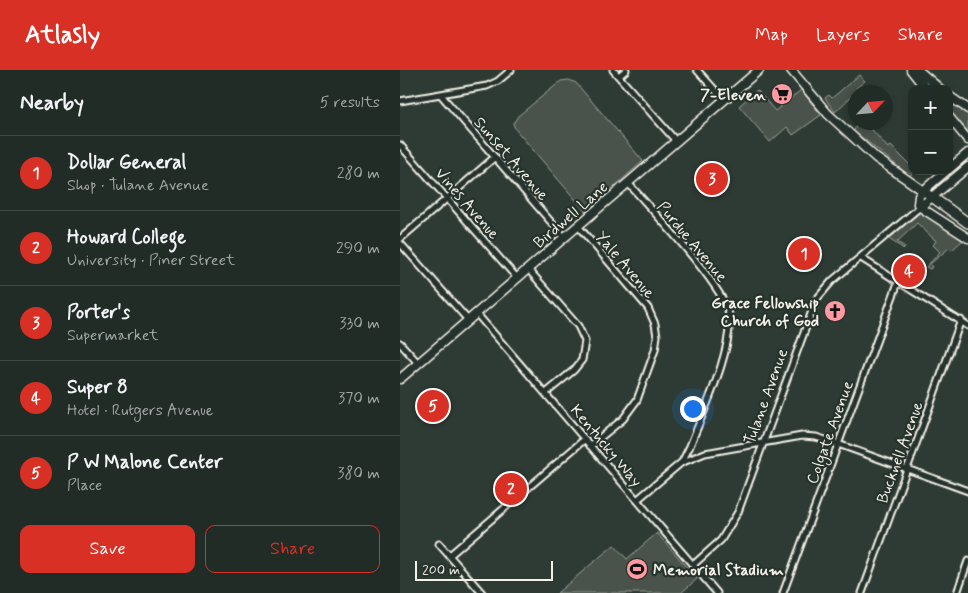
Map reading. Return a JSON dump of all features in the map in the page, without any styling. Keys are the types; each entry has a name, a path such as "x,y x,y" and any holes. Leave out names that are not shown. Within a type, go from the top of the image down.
{"highway":[{"path":"932,197 968,223"}],"main road":[{"name":"Birdwell Lane","path":"400,379 759,70"},
{"path":"791,70 828,114 876,158 932,197"},
{"path":"911,70 923,85"},
{"path":"918,70 935,85"},
{"path":"953,99 968,109"},
{"path":"953,122 968,140"},
{"path":"953,165 968,152"},
{"name":"Tulane Avenue","path":"920,207 968,167"},
{"path":"941,175 923,191 919,196 918,204 968,238"}],"street":[{"path":"400,102 494,84 511,70"},
{"path":"613,70 676,141"},
{"path":"619,76 626,70"},
{"path":"697,70 724,100"},
{"name":"Sunset Avenue","path":"442,95 564,237"},
{"name":"Vines Avenue","path":"400,144 517,278"},
{"path":"400,239 495,157"},
{"name":"Purdue Avenue","path":"628,182 720,292 729,315 727,344 693,438 682,462 637,500"},
{"name":"Tulane Avenue","path":"694,565 721,540 734,521 816,300 832,281 920,207"},
{"name":"Yale Avenue","path":"578,226 648,308 656,324 655,350 637,400 623,419 590,446"},
{"path":"400,243 468,320"},
{"path":"861,258 899,280 968,326"},
{"path":"528,269 578,326 586,341 582,360 574,370 546,393"},
{"name":"Colgate Avenue","path":"783,593 899,280"},
{"name":"Kentucky Way","path":"476,313 717,593"},
{"name":"Bucknell Avenue","path":"862,593 961,320"},
{"path":"400,343 418,364"},
{"path":"682,462 705,453 762,442 802,436 816,437 968,491"},
{"path":"450,555 585,440"},
{"path":"439,544 482,593"},
{"path":"957,593 968,561"}],"shaded area":[{"path":"859,75 865,81 860,85 848,85 848,100 835,112 825,98 829,95 832,98"},
{"path":"569,80 576,83 643,161 586,212 516,130 513,124 518,116 561,81"},
{"path":"757,90 775,111 801,90 821,115 793,135 787,127 770,142 739,106"},
{"path":"953,101 968,111 968,133 953,116"},
{"path":"872,130 888,148 891,146 908,163 908,174 854,131"},
{"path":"921,211 964,239 952,250 949,248 930,264 932,267 930,269 926,267 940,252 933,245 936,241 917,223 897,242 905,247 904,249 889,239"},
{"name":"Memorial Stadium","path":"657,533 697,579 681,593 557,593 614,545 627,559"}],"place":[{"name":"7-Eleven","path":"782,94"},
{"name":"Porter's","path":"712,179"},
{"name":"Dollar General","path":"804,254"},
{"name":"Super 8","path":"909,271"},
{"name":"Grace Fellowship Church of God","path":"835,311"},
{"name":"P W Malone Center","path":"433,406"},
{"name":"Howard College","path":"511,489"},
{"name":"Memorial Stadium","path":"637,569"}]}
